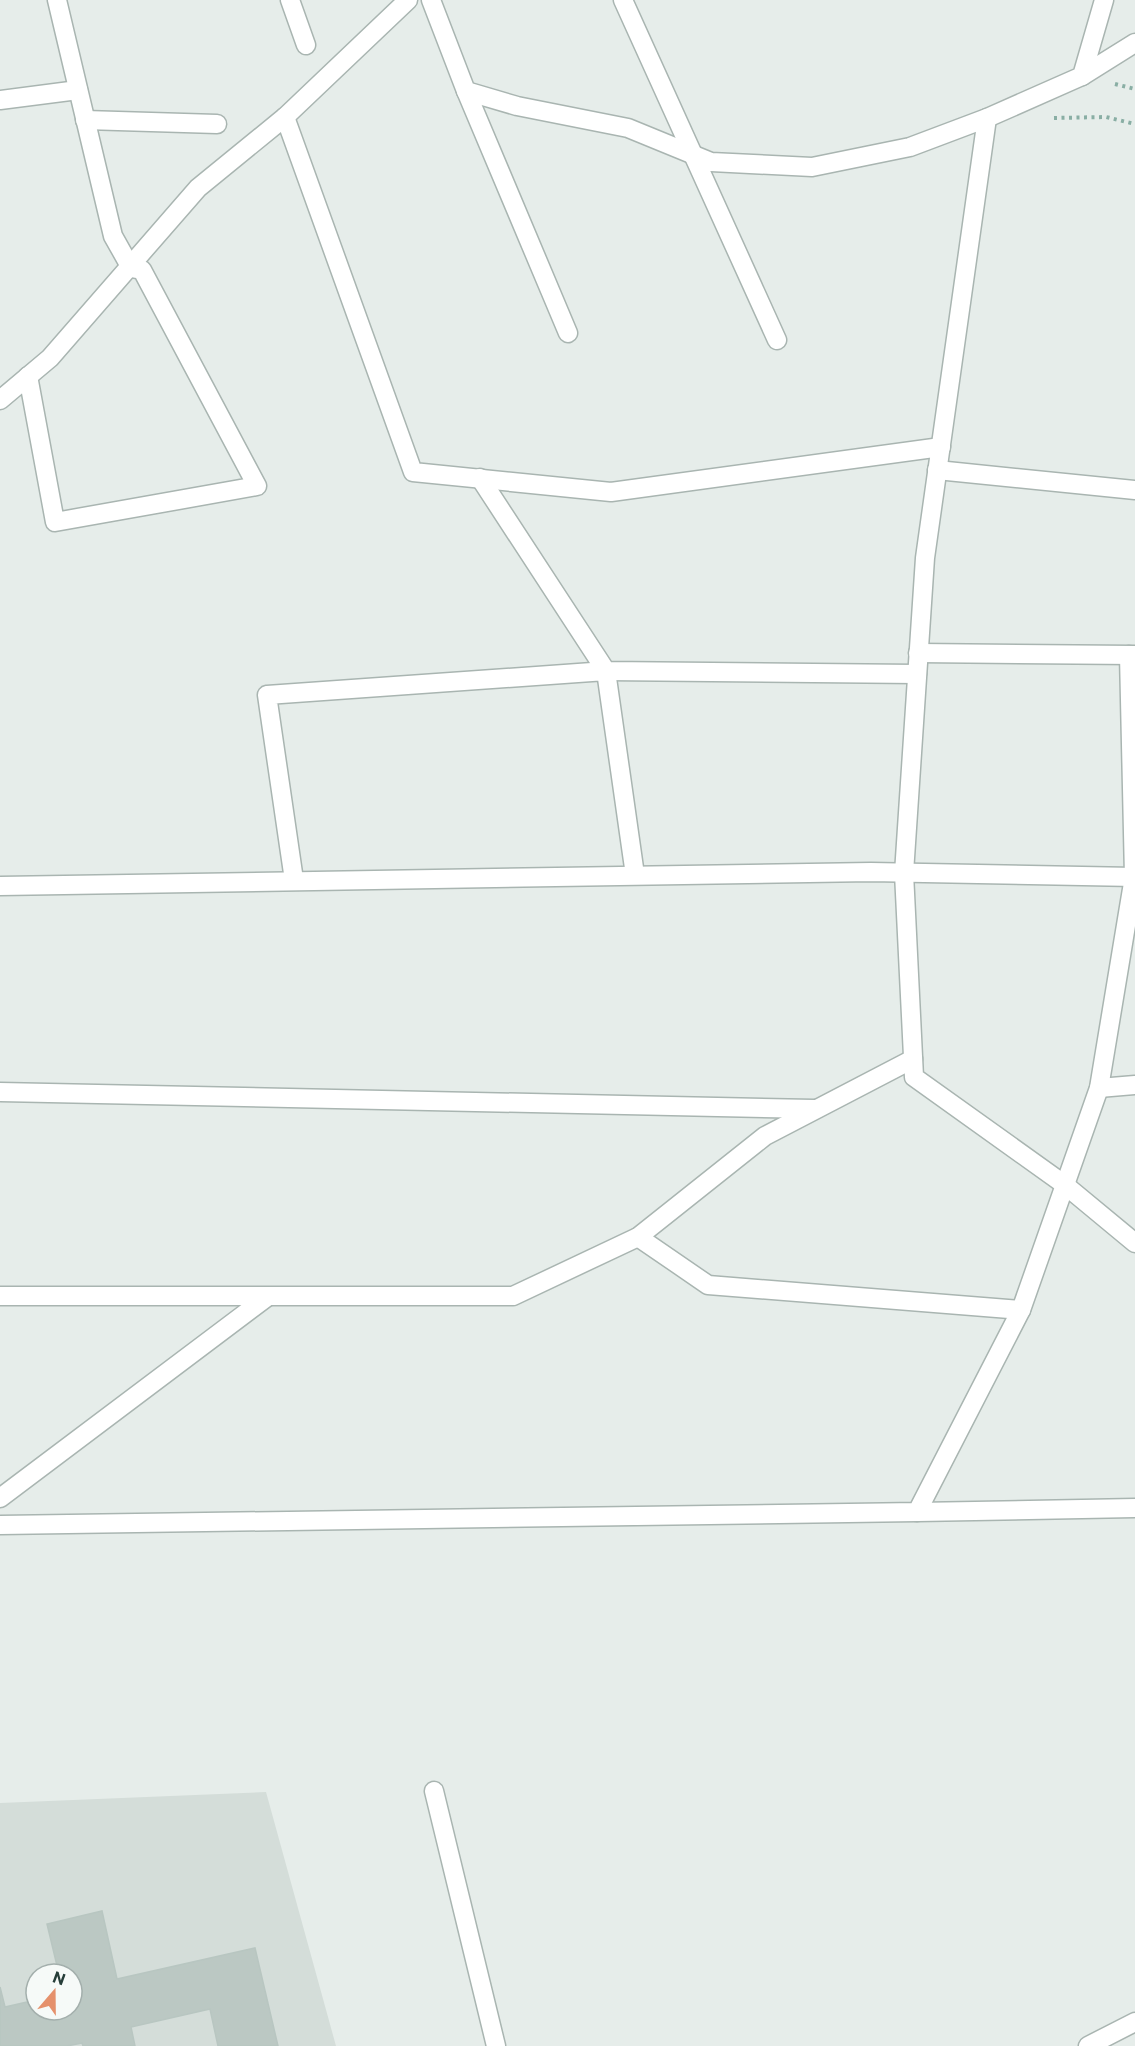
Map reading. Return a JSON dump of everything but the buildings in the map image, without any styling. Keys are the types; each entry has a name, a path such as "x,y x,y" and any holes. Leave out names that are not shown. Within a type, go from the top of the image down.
{"street":[{"path":"57,0 113,236 131,268"},
{"path":"290,0 306,45"},
{"path":"0,400 50,358 131,268 198,188 285,117 408,0"},
{"path":"431,0 466,91 568,333"},
{"path":"623,0 777,340"},
{"path":"1082,76 1104,0"},
{"path":"466,91 517,106 628,128 711,162 812,166 910,147 987,118 1082,76 1135,43"},
{"path":"0,100 78,90"},
{"path":"285,117 413,472 611,492 941,447"},
{"path":"987,118 925,558 904,873 914,1077 1065,1185 1135,1243"},
{"path":"85,120 217,124"},
{"path":"28,376 55,522 257,486 142,270 131,268"},
{"path":"938,470 1135,490"},
{"path":"480,478 606,671 635,875"},
{"path":"917,1512 1021,1310 1099,1088 1134,877 1132,655 918,653"},
{"path":"294,880 267,695 606,671 917,674"},
{"path":"0,886 635,875 904,873 1134,877"},
{"path":"0,1296 513,1296 638,1237 765,1136 913,1059"},
{"path":"1099,1088 1135,1085"},
{"path":"0,1092 817,1109"},
{"path":"638,1237 708,1285 1021,1310"},
{"path":"0,1498 267,1296"},
{"path":"0,1526 1135,1508"},
{"path":"434,1791 496,2046"},
{"path":"1088,2046 1135,2022"}],"path":[{"path":"1047,118 1106,117 1135,124"}],"shaded area":[{"path":"266,1792 336,2046 0,2046 0,1803"}]}
